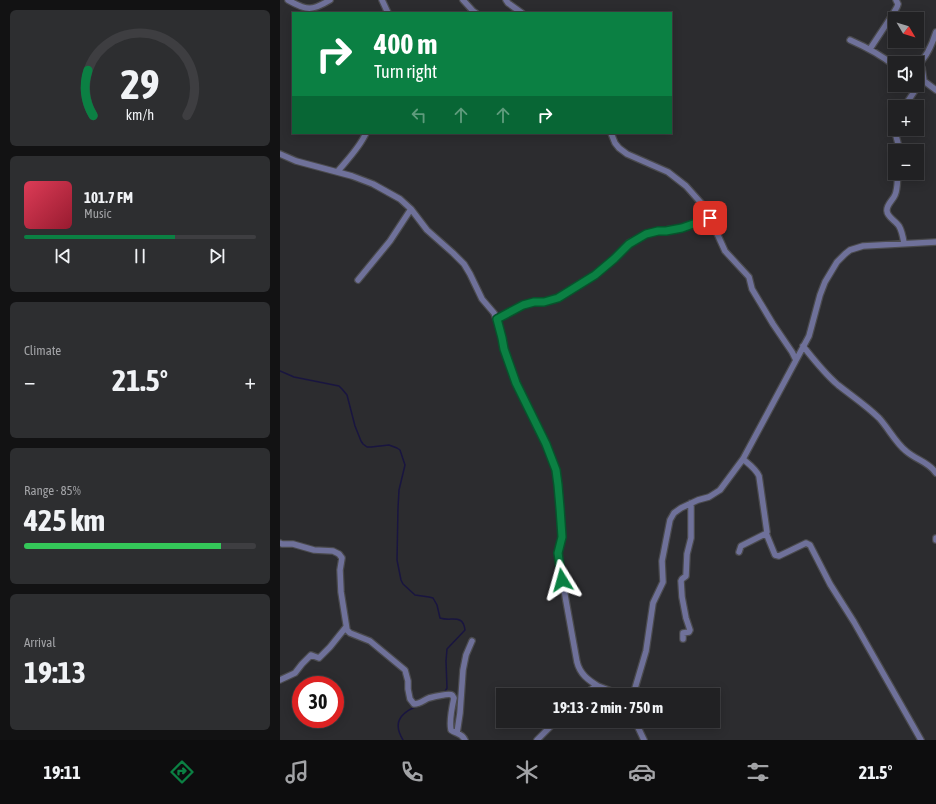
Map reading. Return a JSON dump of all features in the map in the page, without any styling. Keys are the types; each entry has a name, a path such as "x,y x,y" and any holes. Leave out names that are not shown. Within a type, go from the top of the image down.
{"street":[{"path":"288,0 308,9 322,5 330,0"},
{"path":"382,0 388,12"},
{"path":"463,0 474,12"},
{"path":"506,0 521,12"},
{"path":"870,50 897,6 898,4 896,0"},
{"path":"924,58 931,48 936,32"},
{"path":"850,40 888,61"},
{"path":"924,81 936,90"},
{"path":"338,171 350,157 366,134"},
{"path":"611,134 617,146 623,151 668,172 686,186 702,204 725,251 749,277 752,289 796,360"},
{"path":"280,154 302,162 352,176 373,184 400,199 411,209 427,230 464,264 482,299 497,319 504,349 516,383 546,444 554,465 558,485 562,537 558,553 578,668 598,686 611,691 633,695 646,651 653,603 663,582 662,561 670,520 681,508 698,500 709,497 720,490 743,459 809,336 820,294 825,282 837,262 850,250 863,246 936,242"},
{"path":"897,180 896,193 888,206 887,211 889,216 898,224 904,243"},
{"path":"358,280 390,241 411,209"},
{"path":"497,319 523,305 558,298 595,275 629,244 646,234 682,228 710,218"},
{"path":"803,346 836,384 879,418 906,451 928,464 936,473"},
{"path":"743,459 758,473 766,533 775,555 778,556 806,544 810,545 830,584 854,622 921,740"},
{"path":"683,639 682,633 689,632 690,630 682,598 681,580 686,576 687,554 691,538 692,503"},
{"path":"739,552 741,546 766,533"},
{"path":"280,543 293,544 314,550 333,551 339,554 342,558 340,570 341,592 347,630 350,633 370,641 405,670 410,699 414,704 418,704 440,695 453,696 450,727 454,733 462,736 465,740"},
{"path":"280,680 295,673 311,655 319,658 346,627"},
{"path":"457,733 463,670 466,655 472,641"},
{"path":"593,688 598,686"},
{"path":"537,740 549,728"},
{"path":"638,728 644,740"}],"waterway":[{"path":"280,371 294,377 339,386 347,395 355,426 363,444 367,447 389,445 400,450 405,465 399,490 398,508 397,560 401,580 403,584 415,595 433,598 437,605 440,618 459,620 464,625 465,630 447,649 447,688 444,693"},
{"path":"403,740 398,729 399,720 405,713 415,707"}],"route":[{"path":"562,580 558,553 562,537 556,470 530,409 516,383 504,349 497,319 523,305 534,302 551,301 558,298 595,275 629,244 646,234 682,228 710,218"}]}
